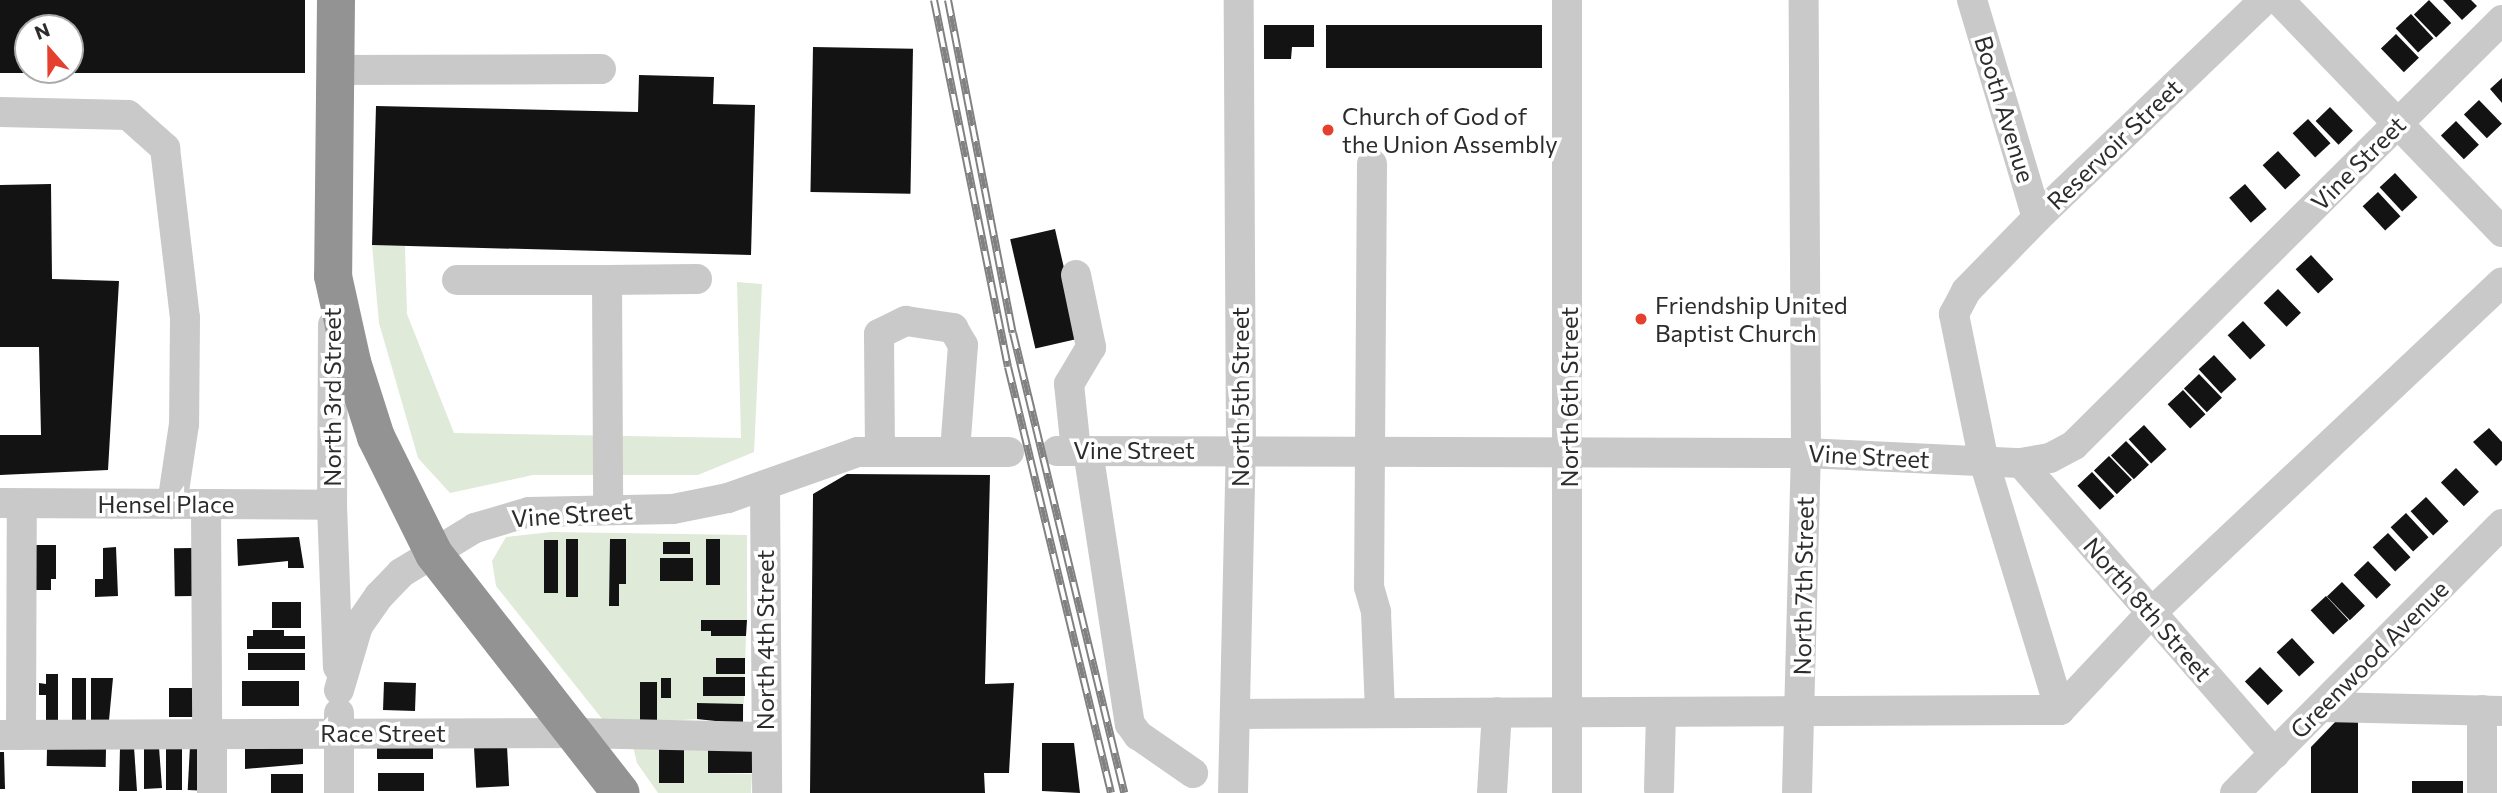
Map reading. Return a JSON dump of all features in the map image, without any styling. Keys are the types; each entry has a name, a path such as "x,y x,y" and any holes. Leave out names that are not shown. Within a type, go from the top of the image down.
{"highway":[{"name":"North 3rd Street","path":"333,276 336,0"},
{"path":"333,276 352,362 376,437 434,554 621,793"}],"street":[{"name":"North 5th Street","path":"1233,793 1241,449 1239,0"},
{"name":"North 6th Street","path":"1567,0 1570,450 1567,793"},
{"name":"North 7th Street","path":"1797,793 1806,453 1804,0"},
{"name":"Booth Avenue","path":"1972,0 2037,218"},
{"name":"Reservoir Street","path":"1984,461 1956,338 1954,314 1966,291 2037,218 2264,0"},
{"path":"2279,0 2502,232"},
{"name":"Vine Street","path":"1074,451 1570,450 1806,453 2021,463 2050,458 2074,445 2502,20"},
{"path":"335,70 601,69"},
{"path":"0,111 128,115 165,148 185,318 184,424 172,504"},
{"path":"1372,164 1369,587 1376,612 1380,713"},
{"path":"1076,275 1091,347 1069,384 1074,451 1130,724 1138,736 1193,773"},
{"name":"North 3rd Street","path":"333,276 331,505 339,690 339,793"},
{"path":"607,279 608,509"},
{"path":"457,281 697,279"},
{"path":"1235,714 2060,710 2151,613 2502,282"},
{"path":"880,452 878,334 906,321 953,328 963,345 955,451"},
{"name":"Vine Street","path":"339,690 358,626 379,596 401,573 475,528 515,516 608,509 673,509 765,486 858,452 1009,452"},
{"path":"1984,461 2060,710"},
{"name":"North 8th Street","path":"2021,463 2275,754"},
{"name":"North 4th Street","path":"765,486 767,793"},
{"path":"11,503 11,735"},
{"name":"Hensel Place","path":"11,503 331,505"},
{"path":"206,505 206,733 212,747 212,793"},
{"name":"Greenwood Avenue","path":"2235,793 2324,707 2502,524"},
{"path":"2324,707 2492,710 2483,793"},
{"path":"1492,793 1497,712"},
{"path":"1659,789 1661,713"},
{"name":"Race Street","path":"11,735 576,733 766,737"}],"green space":[{"path":"372,245 405,246 407,314 454,433 741,438 737,282 762,284 754,452 698,475 533,475 450,493 418,458 379,323"},
{"path":"551,532 747,535 747,620 701,620 702,631 711,631 711,636 746,636 743,724 697,719 607,725 496,586 492,561 506,537"},
{"path":"632,742 659,744 660,783 684,783 684,744 708,745 708,773 752,774 751,793 658,793 637,763"}],"building":[{"path":"0,0 305,0 305,73 84,73 84,14 14,14 14,73 0,73"},
{"path":"2429,0 2451,23 2436,38 2414,15"},
{"path":"2443,0 2471,0 2477,6 2462,20"},
{"path":"2411,14 2434,38 2418,52 2396,28"},
{"path":"1264,25 1314,25 1314,47 1292,47 1291,59 1264,59"},
{"path":"1326,25 1542,25 1542,68 1326,68"},
{"path":"2396,34 2419,58 2404,72 2381,49"},
{"path":"813,47 913,49 910,194 810,192"},
{"path":"639,75 714,77 713,104 755,105 751,255 372,245 376,106 638,112"},
{"path":"2502,78 2502,103 2490,89"},
{"path":"2479,100 2502,124 2487,138 2464,115"},
{"path":"2330,107 2353,131 2339,145 2316,121"},
{"path":"2308,119 2331,143 2315,157 2293,133"},
{"path":"2456,121 2479,145 2464,159 2441,136"},
{"path":"2278,151 2301,175 2285,189 2263,165"},
{"path":"2395,173 2418,197 2402,211 2380,187"},
{"path":"51,184 52,279 119,281 108,470 0,475 0,435 41,435 39,347 0,347 0,185"},
{"path":"2245,184 2267,209 2251,223 2229,198"},
{"path":"2378,192 2401,216 2385,230 2363,206"},
{"path":"1055,229 1080,338 1035,348 1010,239"},
{"path":"2311,255 2334,279 2318,293 2296,269"},
{"path":"2278,289 2301,313 2287,327 2264,303"},
{"path":"2243,321 2266,345 2250,359 2228,335"},
{"path":"2214,355 2237,379 2221,393 2199,369"},
{"path":"2199,374 2222,398 2207,412 2184,389"},
{"path":"2183,390 2206,414 2190,428 2168,404"},
{"path":"2144,425 2167,449 2151,463 2129,439"},
{"path":"2489,428 2502,442 2502,460 2496,466 2473,442"},
{"path":"2126,441 2149,465 2134,479 2111,456"},
{"path":"2109,456 2132,480 2117,494 2094,471"},
{"path":"2456,468 2479,492 2464,506 2441,483"},
{"path":"2092,472 2115,496 2100,510 2077,486"},
{"path":"847,474 990,475 985,684 1014,683 1009,773 984,773 985,793 810,793 813,494"},
{"path":"2426,497 2449,521 2433,535 2411,511"},
{"path":"2406,513 2429,537 2413,551 2391,527"},
{"path":"2388,533 2411,557 2395,571 2373,547"},
{"path":"299,537 304,568 288,568 288,561 238,566 237,539"},
{"path":"566,539 578,539 578,597 566,597"},
{"path":"610,539 626,539 626,584 619,584 619,606 609,606"},
{"path":"706,539 720,539 720,585 706,585"},
{"path":"544,540 558,540 558,593 544,593"},
{"path":"663,542 690,542 690,554 663,554"},
{"path":"36,545 56,545 56,579 51,579 51,590 36,590"},
{"path":"116,547 118,596 95,597 95,579 103,579 103,548"},
{"path":"174,548 192,548 193,596 175,596"},
{"path":"660,558 693,558 693,581 660,581"},
{"path":"2368,561 2391,585 2377,599 2354,575"},
{"path":"2342,582 2365,606 2350,620 2327,597"},
{"path":"2326,596 2349,620 2333,634 2311,610"},
{"path":"272,602 301,602 301,628 272,628"},
{"path":"701,620 747,620 746,636 711,636 711,631 701,631"},
{"path":"253,630 284,630 284,636 305,636 305,649 247,649 247,636 253,636"},
{"path":"2292,638 2315,662 2299,676 2277,652"},
{"path":"248,653 305,653 305,670 248,670"},
{"path":"716,658 745,658 745,674 716,674"},
{"path":"2260,667 2283,691 2268,705 2245,682"},
{"path":"46,674 58,674 58,720 46,721 46,695 39,695 39,683 46,684"},
{"path":"703,677 745,677 745,696 703,696"},
{"path":"72,678 86,678 86,721 72,721"},
{"path":"91,678 113,678 109,720 91,721"},
{"path":"661,678 671,678 671,698 661,698"},
{"path":"242,681 299,681 299,706 242,706"},
{"path":"384,682 416,683 415,711 383,710"},
{"path":"640,682 657,682 657,722 640,722"},
{"path":"169,688 201,688 201,717 169,717"},
{"path":"697,703 743,704 743,724 697,719"},
{"path":"2338,719 2358,719 2358,793 2311,793 2311,747"},
{"path":"245,741 303,744 303,764 245,769"},
{"path":"377,743 433,743 433,759 377,759"},
{"path":"1042,743 1074,743 1080,793 1042,791"},
{"path":"659,744 684,744 684,783 659,783"},
{"path":"708,745 752,745 752,773 708,773"},
{"path":"166,746 182,746 182,790 166,790"},
{"path":"190,746 207,747 205,791 188,790"},
{"path":"507,746 509,786 476,788 474,748"},
{"path":"120,747 134,747 137,791 119,791"},
{"path":"144,747 159,747 162,788 144,789"},
{"path":"47,748 106,749 106,767 47,766"},
{"path":"0,752 4,752 5,789 0,789"},
{"path":"378,773 424,773 424,791 378,791"},
{"path":"271,774 303,774 303,793 271,793"},
{"path":"2412,781 2463,781 2463,793 2412,793"}],"railway":[{"path":"934,0 1008,367 1111,793"},
{"path":"948,0 1013,333 1124,793"}],"place":[{"name":"Church of God of the Union Assembly","path":"1328,130"},
{"name":"Friendship United Baptist Church","path":"1641,319"}]}
